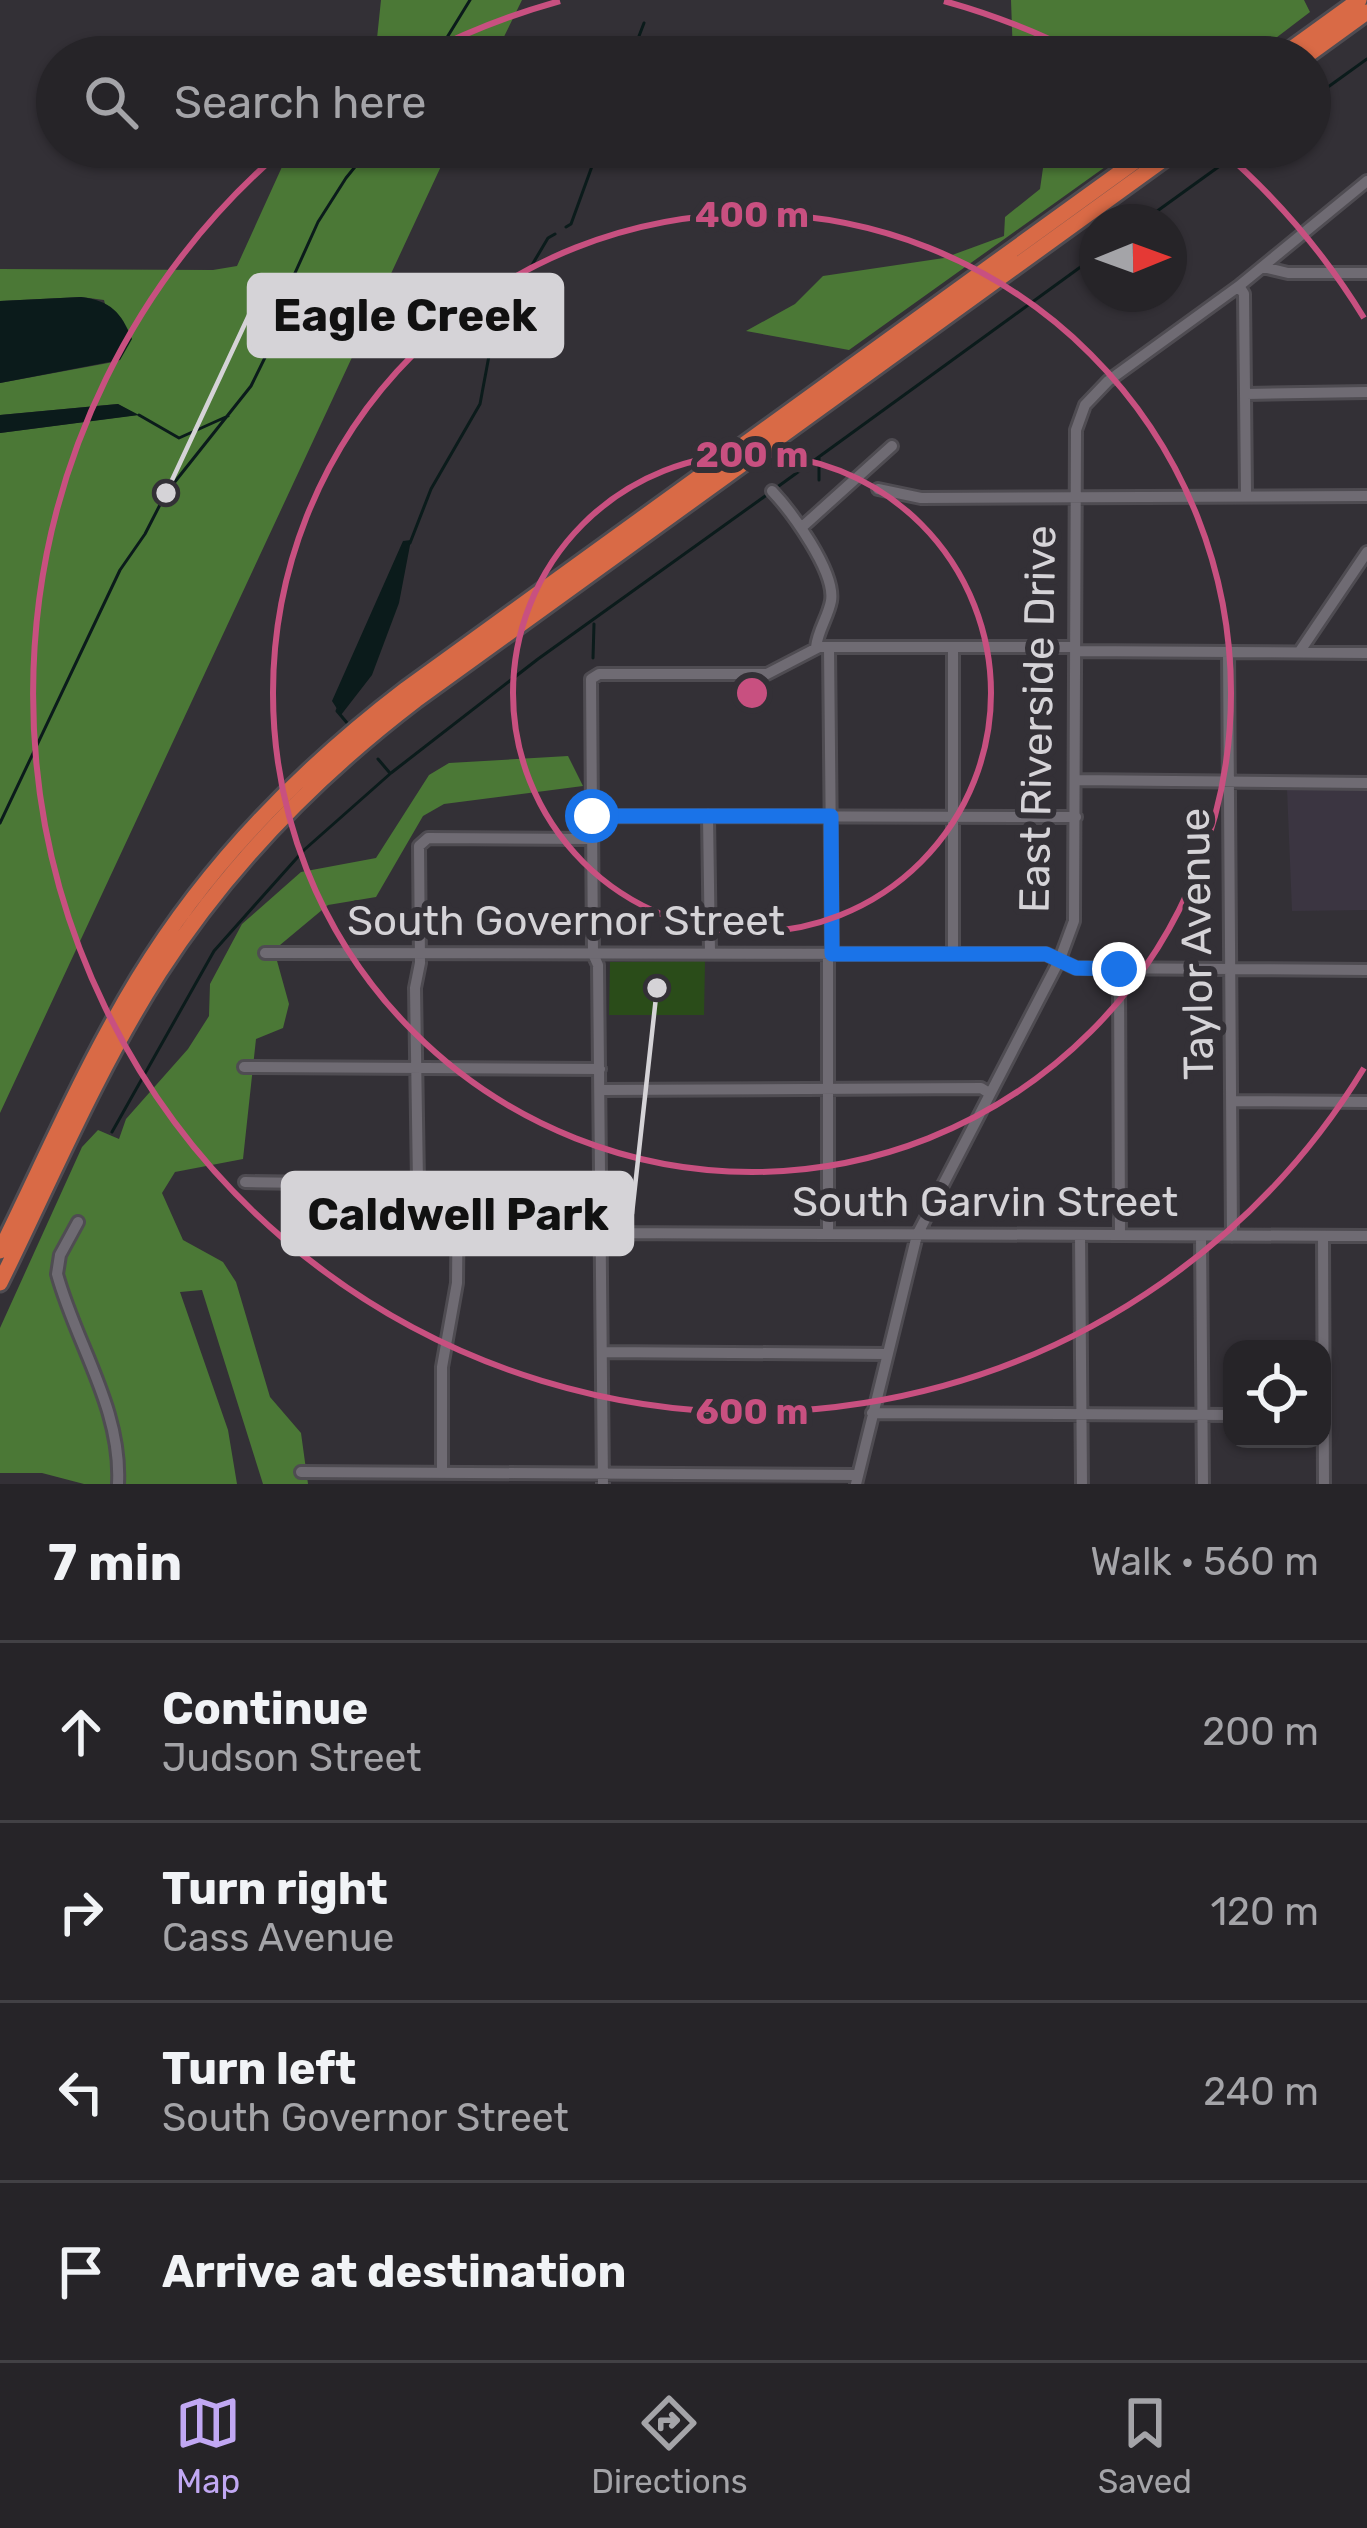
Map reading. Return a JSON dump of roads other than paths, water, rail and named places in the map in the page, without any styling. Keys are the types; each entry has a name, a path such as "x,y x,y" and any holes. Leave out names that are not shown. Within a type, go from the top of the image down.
{"highway":[{"path":"1309,36 1359,0"},
{"path":"1342,12 1367,12"},
{"path":"1322,36 1342,12"},
{"path":"0,1251 96,1053 140,976 231,851 324,754 425,675 1126,168"},
{"path":"0,1283 102,1074 159,974 218,890 299,799 416,700 1152,168"}],"street":[{"path":"1246,494 1244,294 1239,286 1364,188"},
{"path":"1263,266 1288,273 1367,273"},
{"name":"East Riverside Drive","path":"856,1480 917,1235 1060,959 1074,920 1074,496 1080,416 1108,381 1239,286"},
{"path":"1246,394 1367,392"},
{"path":"801,528 892,446"},
{"path":"878,489 921,498 1367,496"},
{"path":"772,491 801,528 832,595 822,647 831,816 828,1234"},
{"path":"1300,651 1367,552"},
{"path":"603,1478 602,1090 598,965 593,954 590,685 594,675 767,674 822,647 1367,653"},
{"path":"953,647 953,954"},
{"name":"Taylor Avenue","path":"1228,651 1232,1236"},
{"path":"1076,780 1367,783"},
{"path":"592,816 1076,817"},
{"path":"709,816 710,953"},
{"path":"418,1182 419,848 428,838 592,839"},
{"name":"South Governor Street","path":"265,953 1046,954 1076,968 1367,970"},
{"path":"1119,969 1120,1235"},
{"path":"244,1067 600,1070"},
{"path":"602,1090 981,1088 989,1093"},
{"path":"1232,1101 1367,1102"},
{"path":"245,1182 603,1187"},
{"path":"442,1472 442,1367 457,1283 458,1187"},
{"path":"78,1222 57,1274 104,1399 115,1442 118,1484"},
{"name":"South Garvin Street","path":"602,1233 1367,1236"},
{"path":"1080,1235 1082,1484"},
{"path":"1202,1236 1203,1484"},
{"path":"1323,1236 1323,1340"},
{"path":"603,1352 886,1354"},
{"path":"872,1413 1223,1415"},
{"path":"1323,1448 1324,1484"},
{"path":"301,1472 362,1478 442,1472 476,1478 856,1480"}],"waterway":[{"path":"448,36 470,0"},
{"path":"639,36 644,23"},
{"path":"1331,85 1367,59"},
{"path":"0,823 120,570 166,493 251,386 281,325 295,273 318,222 354,168"},
{"path":"566,227 591,168"},
{"path":"1167,204 1217,168"},
{"path":"410,543 431,489 480,404 494,329 548,238 555,234"},
{"path":"776,488 1079,268"},
{"path":"139,415 179,438 228,416"},
{"path":"819,458 819,480"},
{"path":"112,1132 214,951 304,850 391,773 538,659 768,494"},
{"path":"593,658 594,624"},
{"path":"339,706 337,711 348,724"},
{"path":"378,759 389,772"}],"place":[{"name":"Eagle Creek","path":"166,493"},
{"name":"Caldwell Park","path":"657,988"}]}
